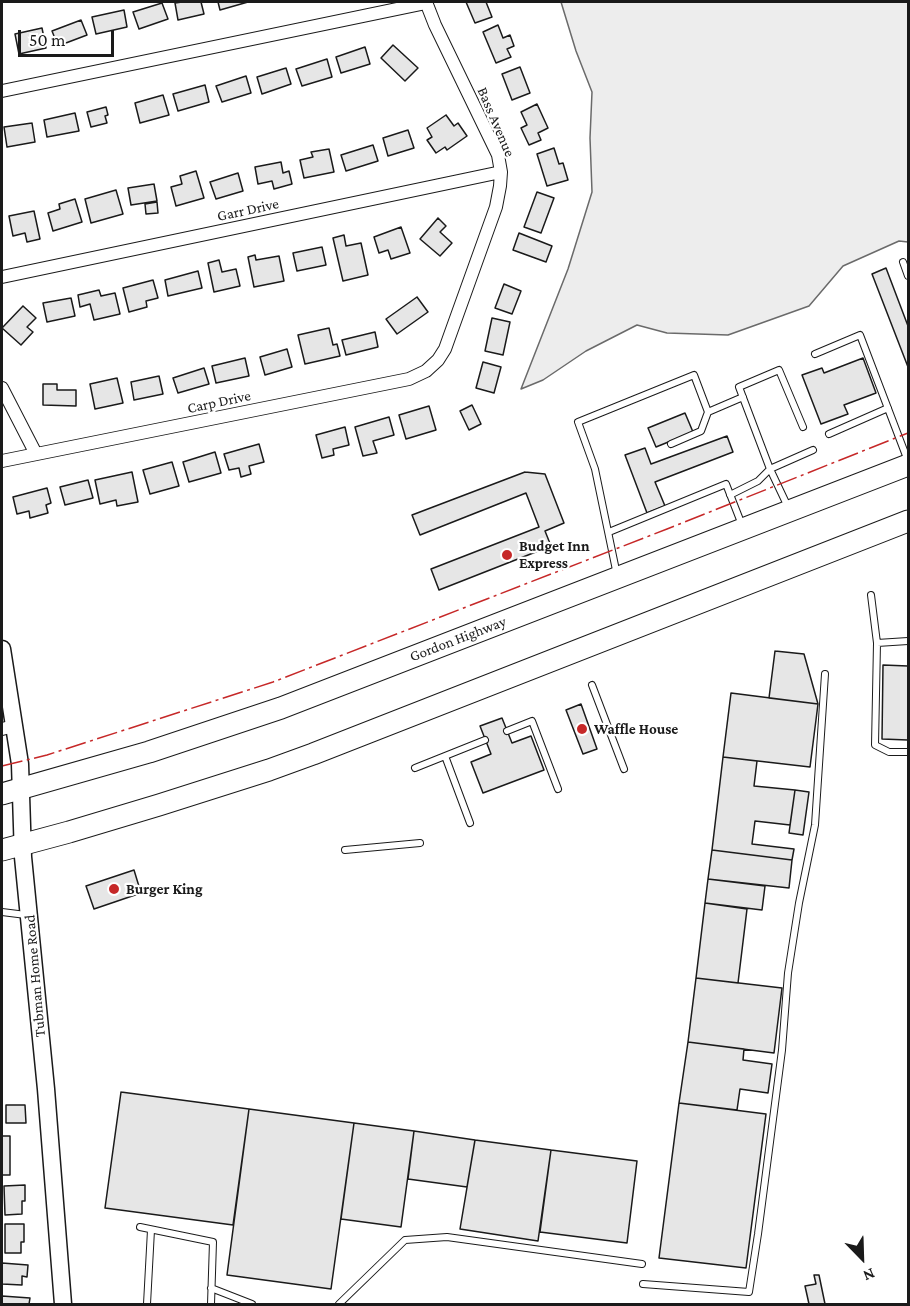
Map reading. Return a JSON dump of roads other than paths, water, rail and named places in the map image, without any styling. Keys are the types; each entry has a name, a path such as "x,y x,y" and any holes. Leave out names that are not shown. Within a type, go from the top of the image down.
{"highway":[{"name":"Gordon Highway","path":"11,791 149,752 281,708 909,463"},
{"path":"2,850 159,805 269,770 909,521"}],"street":[{"path":"2,91 426,2"},
{"name":"Bass Avenue","path":"426,2 498,155 501,172 496,207 445,349 438,360"},
{"name":"Garr Drive","path":"2,277 501,172"},
{"name":"Carp Drive","path":"2,461 409,379 431,368 438,360"},
{"path":"2,388 36,454"},
{"name":"Tubman Home Road","path":"2,649 8,727 20,765 11,791 23,845 63,1305"}],"lane":[{"path":"903,262 909,276"},
{"path":"815,354 860,334 909,463"},
{"path":"789,510 770,469 739,387 779,370 803,427"},
{"path":"618,578 595,469 578,422 694,375 708,412 701,431 671,444"},
{"path":"708,412 743,397"},
{"path":"829,434 888,408"},
{"path":"730,495 758,481 770,469 813,450"},
{"path":"609,532 726,484 743,528"},
{"path":"871,595 877,643 875,745 889,752 909,752"},
{"path":"877,643 909,641"},
{"path":"644,1284 749,1292 782,1050 788,973 815,825 825,674"},
{"path":"592,685 624,769"},
{"path":"507,731 532,721 558,789"},
{"path":"415,768 485,740"},
{"path":"445,756 470,823"},
{"path":"345,850 420,843"},
{"path":"2,912 29,915"},
{"path":"140,1227 213,1242 211,1305"},
{"path":"147,1305 151,1230"},
{"path":"339,1305 405,1240 447,1237 642,1264"},
{"path":"211,1288 252,1305"}],"place":[{"name":"Budget Inn Express","path":"507,555"},
{"name":"Waffle House","path":"582,729"},
{"name":"Burger King","path":"114,889"}]}
